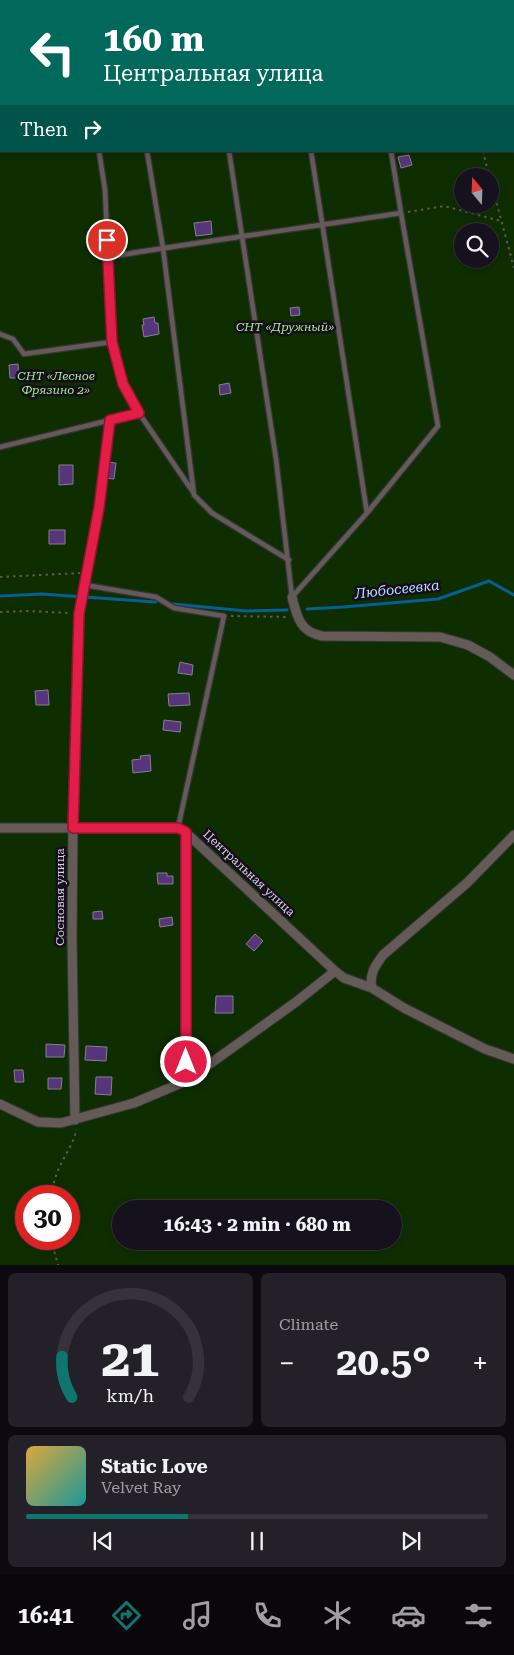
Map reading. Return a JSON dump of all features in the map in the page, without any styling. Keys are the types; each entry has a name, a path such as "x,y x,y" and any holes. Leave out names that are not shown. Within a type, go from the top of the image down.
{"street":[{"path":"292,597 298,618 304,629 312,634 322,636 440,636 468,645 490,657 514,675"},
{"name":"Сосновая улица","path":"76,1120 72,938 79,614"},
{"path":"0,828 182,830 186,1081"},
{"name":"Центральная улица","path":"182,830 344,978 372,988 428,1021 485,1049 514,1059"},
{"path":"372,988 370,980 373,969 383,955 467,883 514,835"},
{"path":"0,1104 38,1122 61,1123 134,1103 186,1081 296,1002 335,971"}],"lane":[{"path":"99,152 105,190 112,342 123,384 139,413 194,495 212,512 289,560"},
{"path":"147,152 163,248 194,495"},
{"path":"229,152 276,459 292,597"},
{"path":"311,152 368,513"},
{"path":"292,597 368,513 438,426 391,152"},
{"path":"108,257 241,235 401,213"},
{"path":"0,334 13,339 24,354 112,342"},
{"path":"0,447 139,413"},
{"path":"79,614 99,508 110,420"},
{"path":"85,585 156,597 174,608 224,616 182,830"}],"path":[{"path":"483,152 488,168"},
{"path":"401,213 444,206 501,221"},
{"path":"499,213 514,268"},
{"path":"0,577 87,572"},
{"path":"0,612 29,611 79,614"},
{"path":"224,616 298,618"},
{"path":"53,1185 61,1163 75,1136 76,1120"},
{"path":"54,1250 58,1265"}],"green space":[{"path":"0,152 514,152 514,1265 0,1265"}],"building":[{"path":"409,155 412,165 401,168 398,157"},
{"path":"211,221 212,234 196,236 194,223"},
{"path":"299,307 300,315 291,316 290,308"},
{"path":"154,317 155,323 158,323 159,334 144,337 143,319"},
{"path":"18,364 19,378 10,378 9,365"},
{"path":"229,383 231,393 220,395 219,385"},
{"path":"106,462 116,463 114,479 105,478"},
{"path":"59,465 73,465 73,484 59,485"},
{"path":"49,530 65,530 65,544 49,544"},
{"path":"180,662 193,665 192,675 178,673"},
{"path":"48,690 49,705 36,705 35,691"},
{"path":"189,693 190,705 169,706 168,694"},
{"path":"164,720 181,722 180,732 163,730"},
{"path":"150,755 151,771 133,773 132,760 141,759 140,756"},
{"path":"157,873 167,873 167,876 173,876 173,884 158,884"},
{"path":"102,911 103,919 93,919 93,912"},
{"path":"172,917 173,925 160,927 159,919"},
{"path":"255,934 263,941 254,951 246,944"},
{"path":"216,996 233,996 233,1013 215,1013"},
{"path":"46,1044 65,1045 64,1057 46,1057"},
{"path":"86,1046 107,1047 106,1061 85,1060"},
{"path":"14,1070 23,1070 24,1082 15,1082"},
{"path":"96,1077 112,1077 111,1095 95,1094"},
{"path":"48,1078 62,1078 61,1089 48,1089"}],"waterway":[{"name":"Любосеевка","path":"307,609 438,599 489,581 514,595"},
{"name":"Любосеевка","path":"0,596 42,594 156,602"},
{"name":"Любосеевка","path":"173,604 246,611 287,610"}],"route":[{"path":"107,240 112,342 123,384 139,413 110,420 99,508 79,614 73,828 178,828 186,832 186,1062"}],"park label":[{"name":"СНТ «Дружный»","path":"285,327"},
{"name":"СНТ «Лесное Фрязино 2»","path":"56,383"}]}
